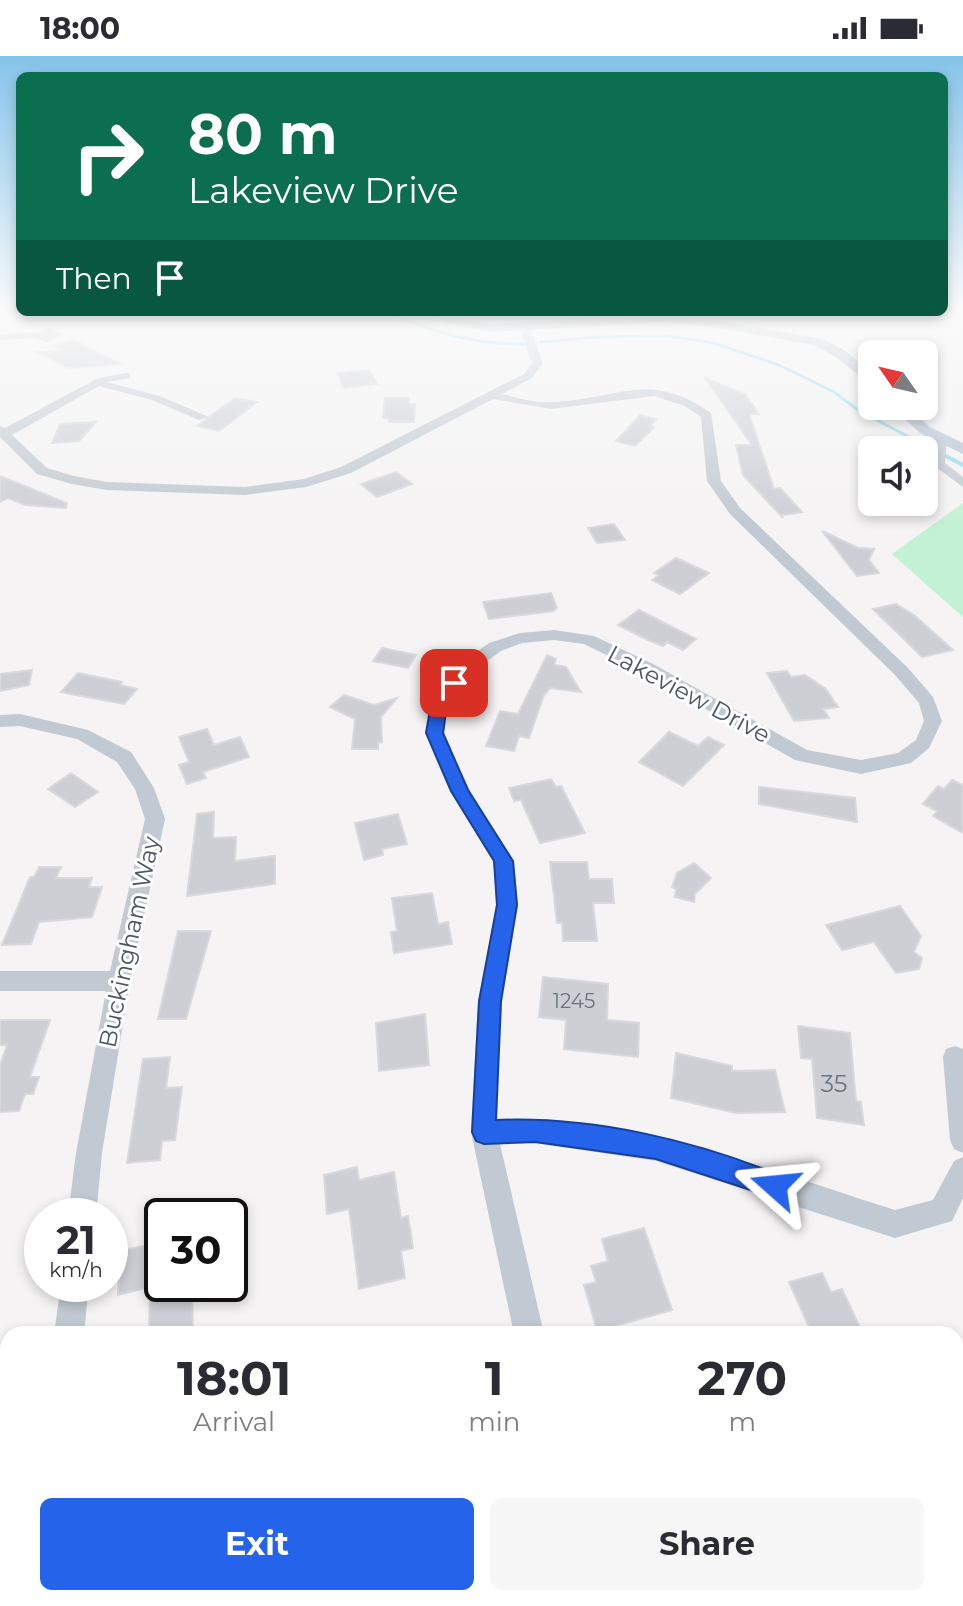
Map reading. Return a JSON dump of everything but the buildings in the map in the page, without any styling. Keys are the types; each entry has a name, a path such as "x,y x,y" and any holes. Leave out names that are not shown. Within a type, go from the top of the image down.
{"main road":[{"path":"914,420 939,447 963,449"}],"street":[{"path":"112,379 97,383 3,431 42,471 72,480 107,486 245,491 306,483 346,470 522,379"},
{"path":"97,383 156,398 203,417"},
{"name":"Lakeview Drive","path":"493,395 535,406 561,405 619,392 642,392 664,394 699,409 707,416 714,481 735,511 901,671 927,701 933,721 923,744 904,758 861,767 802,755 647,668 588,640 554,635 520,638 495,647 473,663 439,704 435,733 460,791 504,861 507,905 490,1001 484,1132 527,1326"},
{"path":"939,447 944,471 963,483"},
{"name":"Buckingham Way","path":"0,721 20,720 82,734 124,757 144,788 155,819 119,981 84,1198"},
{"path":"0,981 119,981"},
{"path":"955,1057 963,1140"},
{"path":"484,1132 535,1130 656,1148 895,1224 942,1211 963,1170"},
{"path":"70,1326 73,1302"}],"green space":[{"path":"963,503 963,617 892,554"}],"waterway":[{"path":"808,379 943,455"},
{"path":"940,453 963,465"}],"route":[{"path":"454,683 439,704 435,733 460,791 504,861 507,905 490,1001 484,1132 535,1130 656,1148 775,1186"}]}
